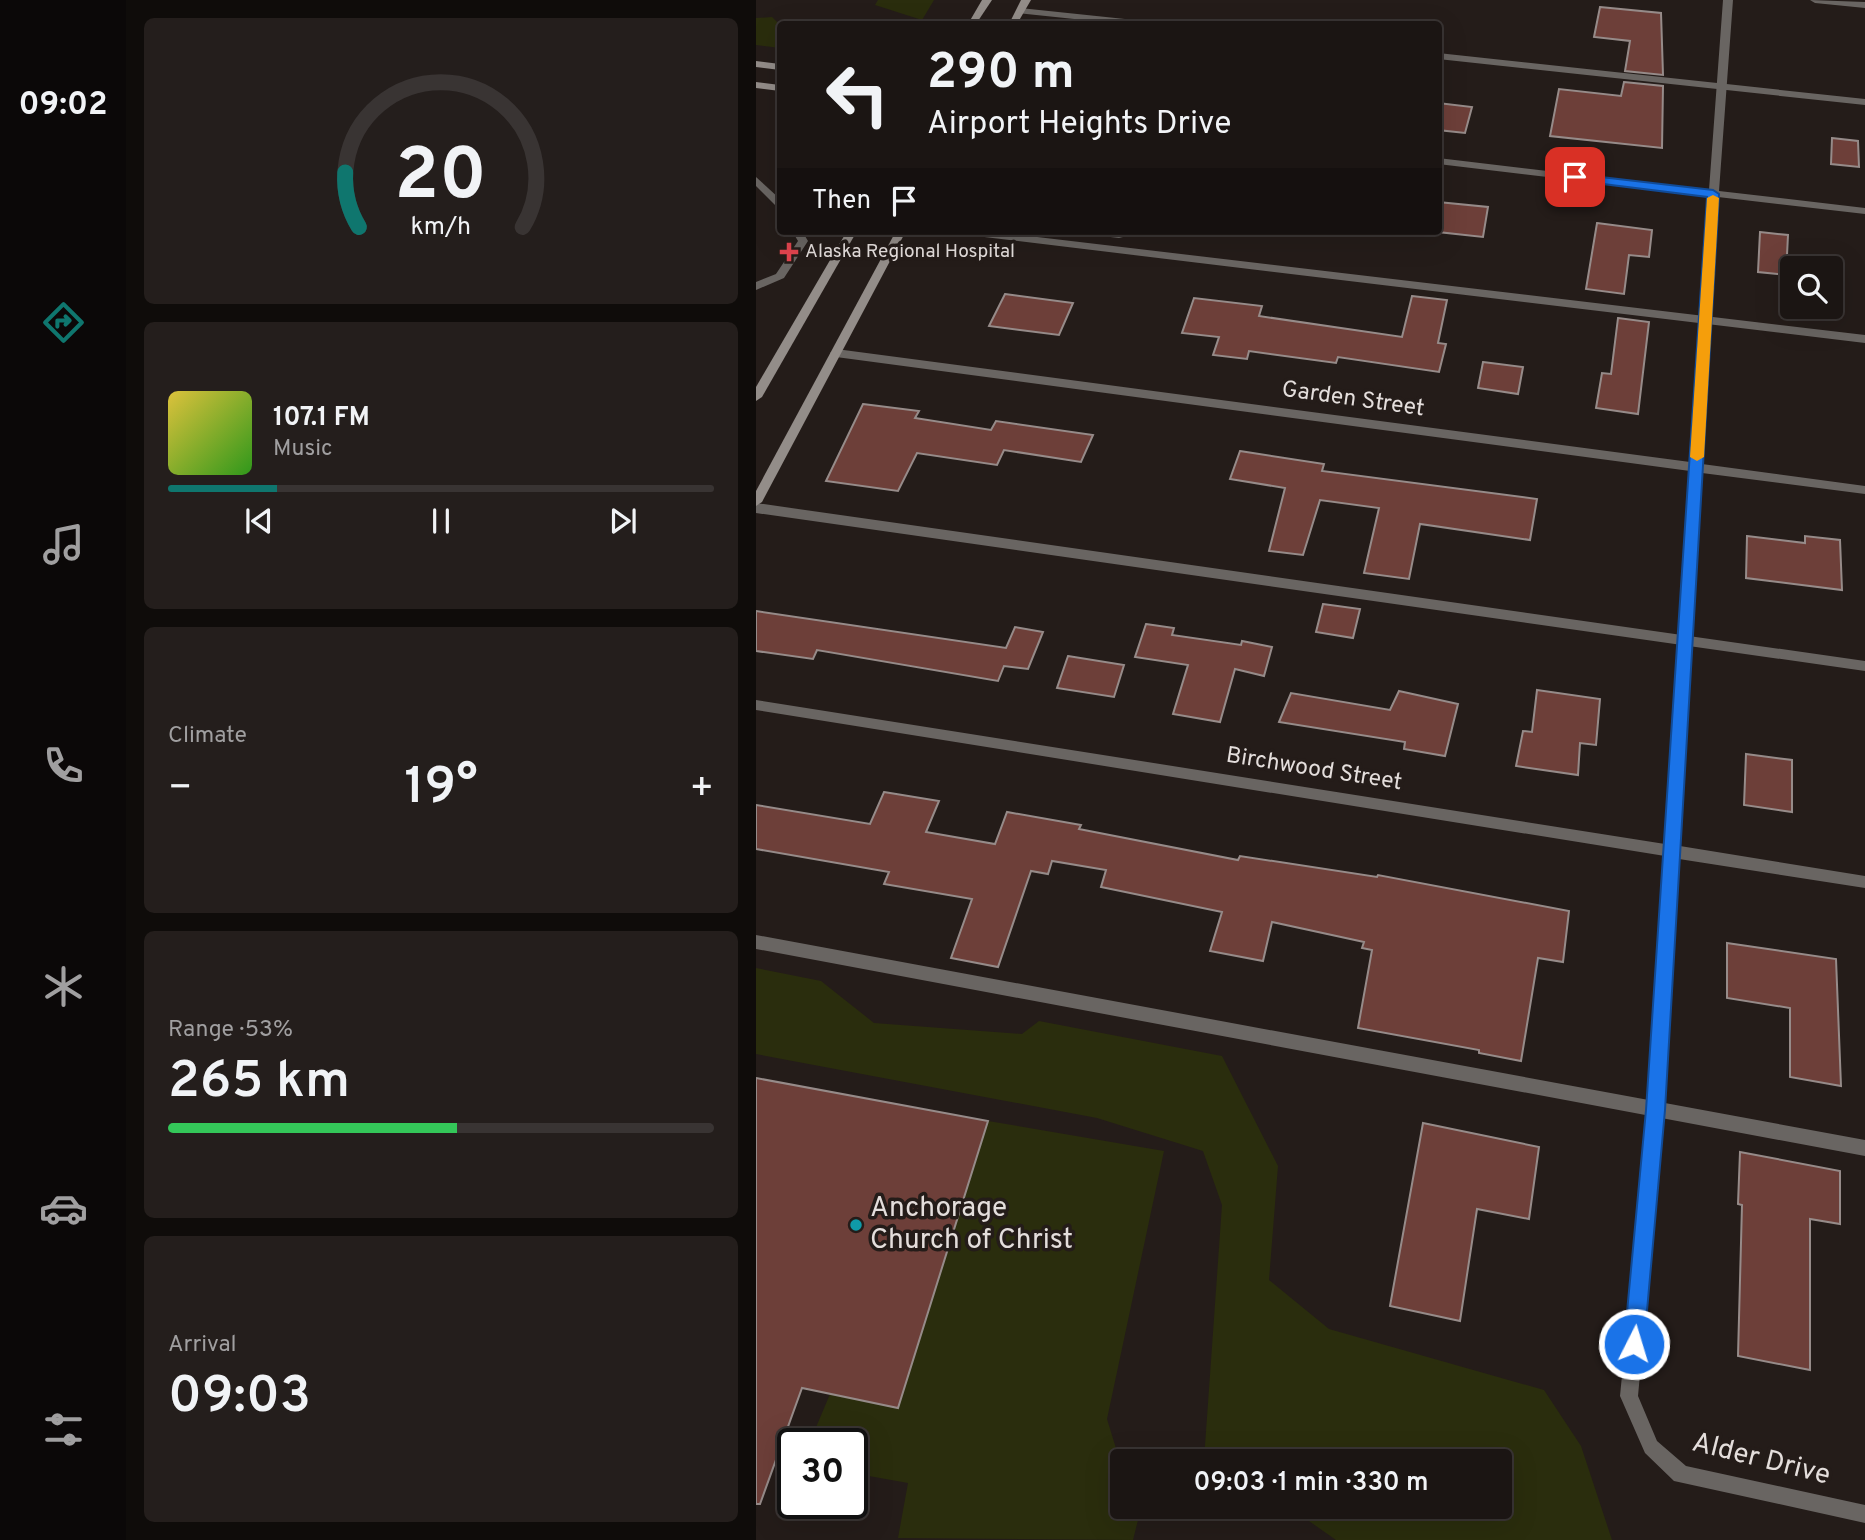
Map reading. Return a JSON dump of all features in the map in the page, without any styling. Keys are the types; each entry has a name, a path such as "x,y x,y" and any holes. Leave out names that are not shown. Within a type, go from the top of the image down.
{"main road":[{"path":"974,21 986,0"},
{"path":"1015,21 1026,0"},
{"path":"756,64 777,67"},
{"path":"756,85 777,88"},
{"path":"756,397 850,235"},
{"path":"756,502 899,235"}],"street":[{"path":"1656,1110 1713,194 1728,0"},
{"path":"1815,0 1865,5"},
{"path":"1020,11 1115,21"},
{"path":"1442,56 1865,102"},
{"path":"1442,161 1865,211"},
{"path":"756,180 777,201"},
{"path":"756,286 780,276 803,241 799,235"},
{"path":"992,235 1865,339"},
{"name":"Garden Street","path":"836,353 1865,490"},
{"path":"756,508 1865,666"},
{"name":"Birchwood Street","path":"756,705 1865,882"},
{"path":"756,942 1865,1148"},
{"name":"Alder Drive","path":"1656,1110 1629,1396 1651,1447 1681,1474 1865,1514"}],"green space":[{"path":"878,0 934,0 922,20 875,5"},
{"path":"772,17 777,22 777,48 756,45 756,18"},
{"path":"756,968 821,981 874,1023 1022,1034 1039,1021 1222,1056 1278,1166 1269,1280 1329,1329 1544,1390 1581,1446 1612,1540 1336,1540 1306,1519 1512,1519 1512,1449 1205,1449 1222,1205 1203,1151 1097,1118 756,1054"},
{"path":"988,1121 1164,1151 1107,1419 1116,1449 1110,1449 1110,1519 1138,1519 1133,1540 898,1538 908,1483 868,1476 868,1428 816,1428 830,1394 898,1408"}],"building":[{"path":"1600,7 1661,13 1663,75 1625,71 1630,41 1594,37"},
{"path":"1624,82 1663,86 1662,148 1550,136 1559,89 1621,96"},
{"path":"1442,103 1472,107 1465,133 1442,130"},
{"path":"1832,138 1858,141 1859,167 1831,164"},
{"path":"1442,202 1488,207 1483,237 1442,232"},
{"path":"1597,223 1652,230 1649,257 1629,255 1624,294 1586,289"},
{"path":"1760,232 1788,235 1787,256 1780,256 1780,274 1758,272"},
{"path":"1005,294 1073,303 1059,335 989,326"},
{"path":"1412,296 1447,300 1438,343 1446,344 1439,372 1338,357 1336,363 1249,351 1247,359 1213,355 1219,337 1182,333 1194,298 1262,306 1259,316 1402,337"},
{"path":"1618,318 1649,322 1638,414 1596,408 1602,373 1611,374"},
{"path":"1483,362 1523,367 1518,394 1478,388"},
{"path":"863,404 919,411 915,418 991,430 996,421 1093,435 1081,462 1004,450 997,465 917,453 898,491 826,481"},
{"path":"1240,451 1324,464 1322,471 1537,499 1530,540 1420,524 1409,579 1364,573 1379,508 1320,500 1303,555 1269,551 1285,488 1230,479"},
{"path":"1747,536 1805,543 1805,536 1840,540 1842,590 1746,578"},
{"path":"1323,604 1360,609 1353,638 1316,632"},
{"path":"756,611 1006,648 1015,627 1043,632 1028,669 1004,666 998,681 817,650 813,659 756,651"},
{"path":"1146,624 1174,628 1172,635 1241,645 1242,641 1272,647 1264,676 1235,669 1220,722 1173,714 1188,665 1135,657"},
{"path":"1068,656 1124,665 1114,697 1057,688"},
{"path":"1537,690 1600,699 1596,745 1580,743 1578,775 1516,766 1523,731 1532,732"},
{"path":"1399,691 1458,704 1445,756 1404,749 1405,742 1279,722 1291,693 1390,710"},
{"path":"1746,754 1792,760 1792,812 1744,805"},
{"path":"884,792 939,801 926,832 995,844 1007,812 1081,825 1079,829 1238,860 1240,856 1377,877 1378,875 1569,911 1563,962 1538,958 1521,1061 1479,1053 1479,1050 1358,1028 1372,950 1362,948 1364,942 1272,922 1263,961 1210,951 1222,912 1101,887 1106,870 1052,861 1048,874 1031,871 998,967 951,958 972,899 884,884 889,872 756,849 756,805 870,824"},
{"path":"1727,943 1836,959 1841,1086 1790,1077 1790,1008 1727,998"},
{"name":"Anchorage Church of Christ","path":"756,1078 988,1121 898,1408 802,1388 788,1428 777,1428 777,1457 760,1504 756,1504"},
{"path":"1423,1123 1539,1147 1529,1219 1477,1209 1460,1321 1390,1306"},
{"path":"1740,1152 1840,1171 1840,1224 1810,1219 1810,1370 1738,1356 1742,1205 1738,1204"}],"slow traffic":[{"path":"1697,457 1713,198"}],"place":[{"name":"Alaska Regional Hospital","path":"789,252"},
{"name":"Anchorage Church of Christ","path":"856,1225"}],"route":[{"path":"1575,177 1713,194 1656,1110 1634,1344"}]}
